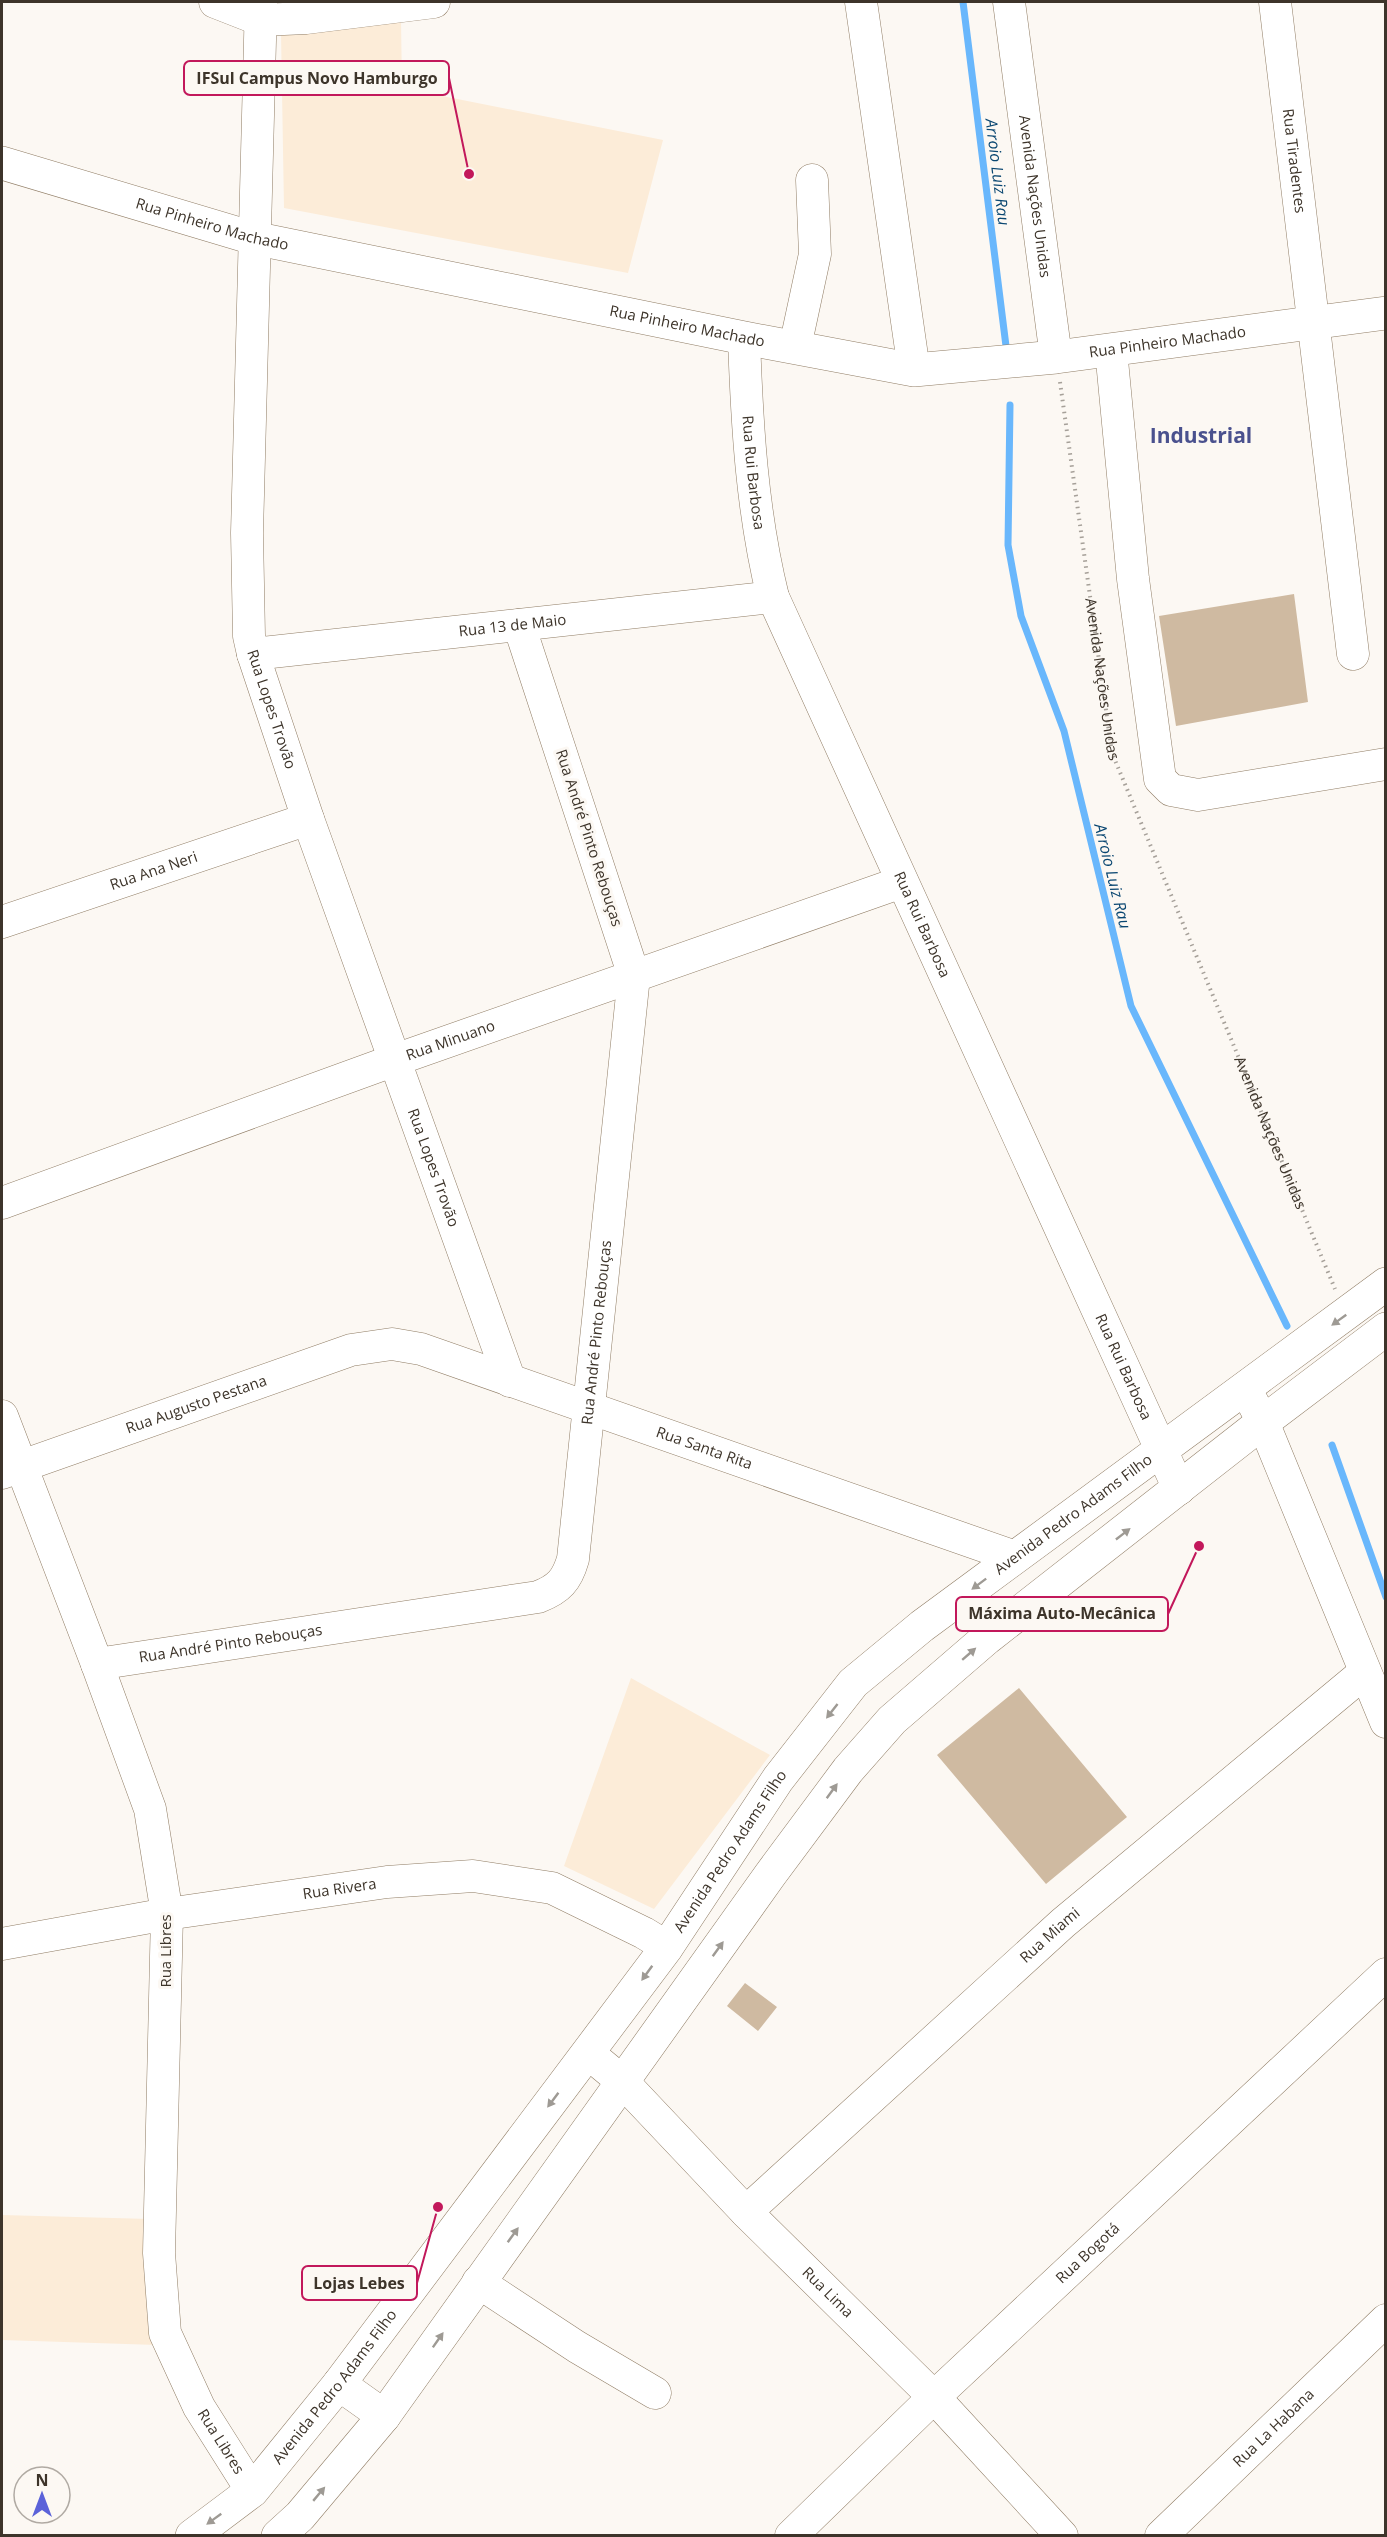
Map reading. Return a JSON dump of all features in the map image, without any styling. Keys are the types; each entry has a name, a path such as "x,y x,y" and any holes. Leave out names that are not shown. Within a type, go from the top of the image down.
{"main road":[{"name":"Rua Pinheiro Machado","path":"2,163 253,238 744,338 914,369 1056,357 1386,313"},
{"name":"Avenida Pedro Adams Filho","path":"192,2535 252,2491 339,2384 441,2252 667,1947 778,1779 853,1683 921,1626 1386,1284"},
{"path":"278,2535 300,2516 384,2416 478,2282 848,1770 892,1720 987,1638 1386,1329"},
{"path":"441,2252 478,2282"},
{"path":"339,2384 384,2416"}],"street":[{"path":"215,2 306,18 434,2"},
{"path":"861,2 914,369"},
{"name":"Avenida Nações Unidas","path":"1009,2 1056,357"},
{"name":"Rua Tiradentes","path":"1275,2 1353,654"},
{"name":"Rua Lopes Trovão","path":"261,11 253,238 247,533 249,636 308,819 510,1380"},
{"path":"795,347 815,254 812,180"},
{"name":"Rua Rui Barbosa","path":"744,338 746,409 753,490 762,554 773,597 1179,1489"},
{"path":"1111,350 1133,579 1160,778 1171,790 1198,795 1386,764"},
{"name":"Rua 13 de Maio","path":"253,654 773,597"},
{"name":"Rua André Pinto Rebouças","path":"97,1664 538,1597 553,1591 564,1581 573,1559 634,976 519,625"},
{"name":"Rua Ana Neri","path":"2,922 308,819"},
{"name":"Rua Minuano","path":"2,1203 395,1060 902,882"},
{"name":"Rua Santa Rita","path":"392,1344 421,1349 1015,1557"},
{"name":"Rua Augusto Pestana","path":"11,1469 351,1350 371,1345 392,1344"},
{"path":"1245,1388 1263,1422 1386,1722"},
{"name":"Rua Libres","path":"2,1416 11,1469 97,1664 150,1809 168,1914 159,2253 165,2333 199,2407 252,2491"},
{"name":"Rua Miami","path":"746,2212 1063,1923 1365,1672"},
{"name":"Rua Rivera","path":"2,1944 168,1914 387,1882 473,1876 552,1888 644,1933 667,1947"},
{"name":"Rua Bogotá","path":"791,2535 934,2397 1386,1974"},
{"name":"Rua Lima","path":"588,2053 623,2082 746,2212 934,2397 1062,2535"},
{"path":"478,2282 577,2347 655,2393"},
{"name":"Rua La Habana","path":"1161,2535 1386,2320"}],"path":[{"name":"Avenida Nações Unidas","path":"1056,357 1112,753 1346,1315"}],"shaded area":[{"path":"401,20 402,88 663,140 628,273 284,208 281,33"},
{"path":"631,1678 770,1755 654,1909 564,1866"},
{"path":"2,2215 150,2219 157,2345 2,2340"}],"building":[{"path":"1294,594 1308,702 1176,726 1159,616"},
{"path":"1019,1688 1127,1817 1046,1884 937,1755"},
{"path":"745,1983 777,2007 758,2031 727,2006"}],"waterway":[{"name":"Arroio Luiz Rau","path":"963,2 1006,346"},
{"name":"Arroio Luiz Rau","path":"1010,405 1008,545 1021,616 1064,731 1131,1006 1287,1326"},
{"name":"Arroio Luiz Rau","path":"1332,1445 1386,1597"}],"place":[{"name":"IFSul Campus Novo Hamburgo","path":"469,174"},
{"name":"Máxima Auto-Mecânica","path":"1199,1546"},
{"name":"Lojas Lebes","path":"438,2207"}],"district":[{"name":"Industrial","path":"1201,436"}]}
